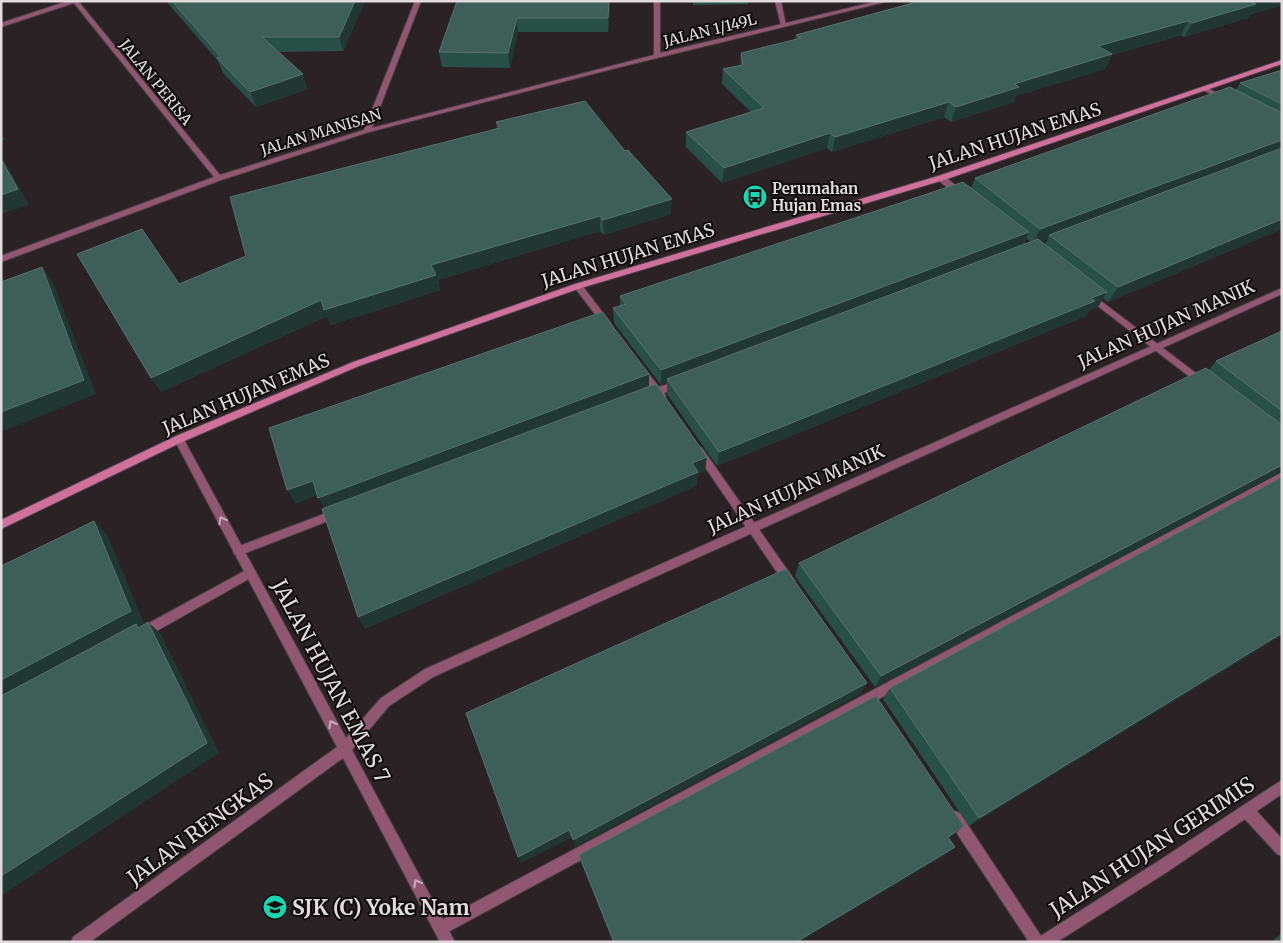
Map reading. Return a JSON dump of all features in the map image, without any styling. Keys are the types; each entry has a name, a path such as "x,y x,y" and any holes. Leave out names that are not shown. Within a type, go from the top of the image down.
{"street":[{"path":"1,25 75,1"},
{"name":"JALAN PERISA","path":"75,1 218,178"},
{"path":"367,131 418,1"},
{"path":"657,1 657,56"},
{"path":"778,1 784,25"},
{"name":"JALAN 1/149L","path":"657,56 864,4 886,1"},
{"name":"JALAN MANISAN","path":"1,259 218,178 367,131 657,56"},
{"name":"JALAN HUJAN EMAS","path":"1,525 179,439 356,364 578,286 941,178 1282,62"},
{"path":"1204,90 1229,101"},
{"path":"941,178 971,202"},
{"path":"578,286 612,331"},
{"path":"1078,286 1212,390"},
{"name":"JALAN HUJAN MANIK","path":"345,749 385,702 429,673 1282,291"},
{"path":"635,361 669,408"},
{"path":"639,398 686,381"},
{"name":"JALAN HUJAN EMAS 7","path":"179,439 448,942"},
{"path":"691,440 798,592"},
{"path":"440,928 1282,476"},
{"path":"238,551 350,508"},
{"path":"130,639 250,573"},
{"name":"JALAN RENGKAS","path":"78,942 345,749"},
{"name":"JALAN HUJAN GERIMIS","path":"1044,942 1282,786"},
{"path":"1247,810 1282,849"},
{"path":"950,811 1038,942"}],"building":[{"path":"172,1 355,1 339,37 262,37 303,74 250,92 217,58 221,57"},
{"path":"457,1 609,1 608,18 517,18 508,53 439,52"},
{"path":"920,1 1254,1 1252,2 1256,4 1192,23 1188,21 1098,46 1112,54 1014,84 1019,87 956,107 949,102 835,137 830,133 724,168 686,132 764,108 723,69 743,65 741,53 801,38 796,35"},
{"path":"1282,70 1282,104 1240,83"},
{"path":"1230,87 1282,113 1282,140 1040,229 975,178"},
{"path":"585,101 625,151 628,150 672,199 603,220 600,216 431,265 436,275 324,310 321,300 151,378 77,254 142,229 179,284 246,256 230,197 500,128 496,122"},
{"path":"1282,148 1282,219 1118,287 1049,235"},
{"path":"1,159 18,189 1,195"},
{"path":"963,182 1029,232 661,370 613,308 626,304 620,296"},
{"path":"1038,239 1107,292 1091,298 1095,301 719,452 667,379"},
{"path":"42,267 84,380 1,412 1,282"},
{"path":"602,312 649,374 318,498 313,481 287,490 269,428"},
{"path":"1282,331 1282,411 1216,361"},
{"path":"1206,368 1282,425 1282,465 881,676 799,563"},
{"path":"656,384 707,457 692,463 698,472 358,617 322,509"},
{"path":"1282,477 1282,633 979,818 890,688"},
{"path":"94,521 131,611 1,680 1,566"},
{"path":"786,569 867,683 573,840 569,830 518,857 466,713"},
{"path":"148,622 207,743 1,876 1,696 136,624 138,628"},
{"path":"876,696 964,826 948,837 955,847 796,942 614,942 579,855"}],"place":[{"name":"Perumahan Hujan Emas","path":"755,197"},
{"name":"SJK (C) Yoke Nam","path":"275,907"}]}
